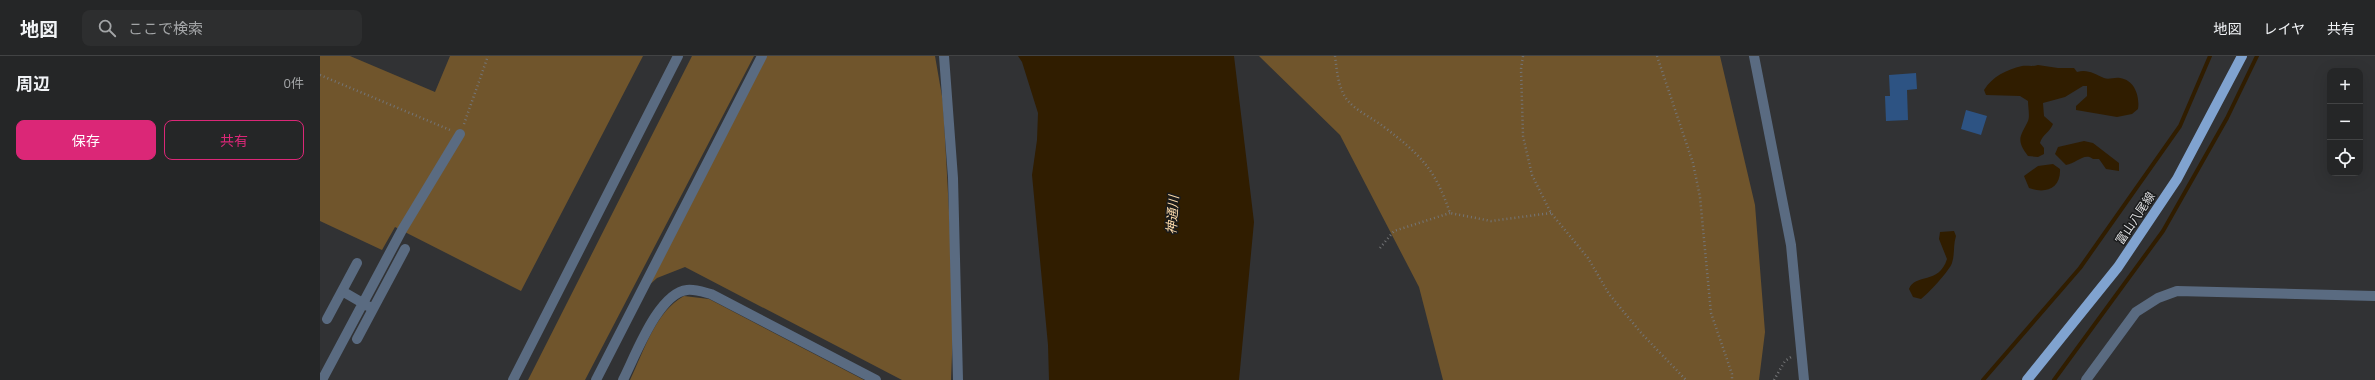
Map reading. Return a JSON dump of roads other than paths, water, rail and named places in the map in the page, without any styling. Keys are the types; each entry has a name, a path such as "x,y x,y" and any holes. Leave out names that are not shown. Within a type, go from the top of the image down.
{"main road":[{"name":"富山八尾線","path":"2027,380 2118,267 2177,179 2242,56"}],"street":[{"path":"513,380 678,56"},
{"path":"596,380 762,56"},
{"path":"944,56 953,178 958,380"},
{"path":"1754,56 1791,245 1804,380"},
{"path":"322,380 333,366 363,302 402,230 460,134"},
{"path":"357,339 405,249"},
{"path":"327,319 357,263"},
{"path":"623,380 661,309 672,296 686,290 711,294 876,380"},
{"path":"342,291 373,309"},
{"path":"2086,380 2136,312 2158,298 2177,291 2375,296"}],"water":[{"name":"神通川","path":"1018,56 1234,56 1254,222 1239,380 1049,380 1048,345 1032,175 1037,140 1038,113 1022,62"},
{"path":"2038,65 2058,68 2074,68 2077,72 2088,72 2106,79 2125,79 2133,86 2137,94 2138,109 2132,114 2117,117 2076,110 2076,106 2087,96 2087,86 2083,86 2065,97 2043,103 2044,116 2053,124 2040,143 2044,148 2044,154 2038,157 2028,156 2020,141 2020,138 2029,119 2028,101 2020,96 1986,95 1984,90 1996,77 2011,69 2022,66"},
{"path":"2084,141 2093,143 2119,163 2119,171 2106,169 2099,159 2093,159 2090,157 2083,158 2066,165 2055,154 2058,147"},
{"path":"2053,164 2060,169 2060,176 2055,185 2046,190 2035,190 2029,188 2024,176 2038,166"},
{"path":"1954,231 1956,236 1952,263 1938,282 1924,297 1921,299 1913,297 1909,289 1912,284 1916,281 1933,276 1939,272 1947,259 1939,239 1940,232"}],"waterway":[{"path":"1983,380 2080,268 2180,126 2210,56"},
{"path":"2054,380 2163,231 2227,118 2257,56"}]}
